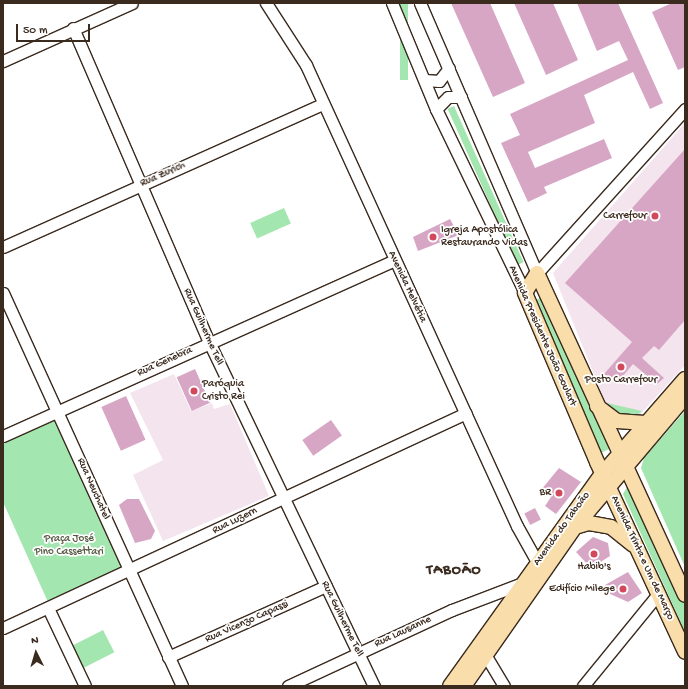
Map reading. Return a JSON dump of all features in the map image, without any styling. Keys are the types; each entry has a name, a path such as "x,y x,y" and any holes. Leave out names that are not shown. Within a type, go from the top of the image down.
{"main road":[{"path":"525,293 537,273"},
{"name":"Avenida Presidente João Goulart","path":"537,273 594,404 621,460"},
{"name":"Avenida Presidente João Goulart","path":"525,293 606,480"},
{"name":"Avenida do Taboão","path":"464,686 486,656 540,568 621,460 646,423 685,379"},
{"name":"Avenida do Taboão","path":"621,460 685,397"},
{"path":"594,404 617,421 646,423"},
{"path":"621,460 685,594"},
{"name":"Avenida do Taboão","path":"450,686 520,584 540,568 575,527 606,480"},
{"name":"Avenida Trinta e Um de Março","path":"606,480 685,652"},
{"path":"575,527 590,523 611,527 639,552"}],"street":[{"path":"3,61 73,28 132,3"},
{"name":"Avenida Helvétia","path":"266,3 306,65 394,260 540,568"},
{"name":"Avenida Presidente João Goulart","path":"392,3 436,109 525,293"},
{"name":"Avenida Presidente João Goulart","path":"420,3 537,273"},
{"name":"Rua Guilherme Tell","path":"73,28 209,342 374,686"},
{"path":"425,80 439,81 449,68"},
{"path":"436,109 448,97 461,97"},
{"name":"Rua Zurich","path":"3,247 323,104"},
{"path":"537,273 685,109"},
{"name":"Rua Genebra","path":"3,436 394,260"},
{"name":"Rua Neuchatel","path":"3,293 182,686"},
{"name":"Rua Luzern","path":"3,628 130,571 466,413"},
{"name":"Rua Lausanne","path":"288,686 452,610 520,584"},
{"name":"Rua Vicenzo Capassi","path":"168,657 326,586"},
{"path":"583,686 658,594"},
{"path":"48,608 86,686"},
{"path":"486,656 504,686"}],"shaded area":[{"name":"Carrefour","path":"685,123 685,365 637,418 608,409 553,273"},
{"path":"174,374 191,411 212,403 214,409 230,404 269,496 163,541 133,475 163,460 130,393"}],"green space":[{"path":"400,3 408,3 408,80 400,80"},
{"path":"454,106 524,262 517,265 448,109"},
{"path":"284,208 291,224 257,239 250,223"},
{"path":"540,298 610,448 601,453 531,302"},
{"path":"607,403 642,411 631,420 611,411"},
{"path":"685,411 685,567 641,468 644,458"},
{"name":"Praça José Pino Cassettari","path":"56,417 124,568 48,602 3,502 3,440"},
{"path":"627,487 685,605 685,632 623,494"},
{"path":"103,630 114,652 80,670 69,647"}],"building":[{"path":"451,3 490,3 525,83 493,97"},
{"path":"514,3 553,3 578,60 546,75"},
{"path":"577,3 618,3 663,103 650,109 633,72 584,95 595,123 528,152 535,168 604,139 612,158 544,187 547,193 528,202 501,143 520,135 510,114 628,60 619,41 597,51"},
{"path":"672,3 685,3 685,67 678,70 652,12"},
{"name":"Carrefour","path":"685,149 685,320 659,350 654,346 642,358 664,378 657,384 633,364 616,384 604,374 632,342 565,283"},
{"name":"Igreja Apostólica Restaurando Vidas","path":"450,219 459,235 418,251 413,237"},
{"name":"Paróquia Cristo Rei","path":"195,369 210,403 192,411 177,377"},
{"path":"126,396 146,440 121,451 101,407"},
{"path":"331,420 342,436 313,456 302,440"},
{"name":"BR","path":"559,468 581,482 556,514 545,506 551,497 541,490"},
{"path":"127,499 139,499 155,531 151,539 135,543 119,505"},
{"name":"BR","path":"535,508 541,520 530,525 524,513"},
{"name":"Habib's","path":"593,537 608,543 610,556 591,568 576,552"},
{"name":"Edifício Milege","path":"628,572 642,593 628,602 608,593 605,585"}],"place":[{"name":"Carrefour","path":"655,216"},
{"name":"Igreja Apostólica Restaurando Vidas","path":"433,237"},
{"name":"Posto Carrefour","path":"621,367"},
{"name":"Paróquia Cristo Rei","path":"194,391"},
{"name":"BR","path":"559,493"},
{"name":"Habib's","path":"594,554"},
{"name":"Edifício Milege","path":"623,589"}],"district":[{"name":"TABOÃO","path":"454,571"}]}
